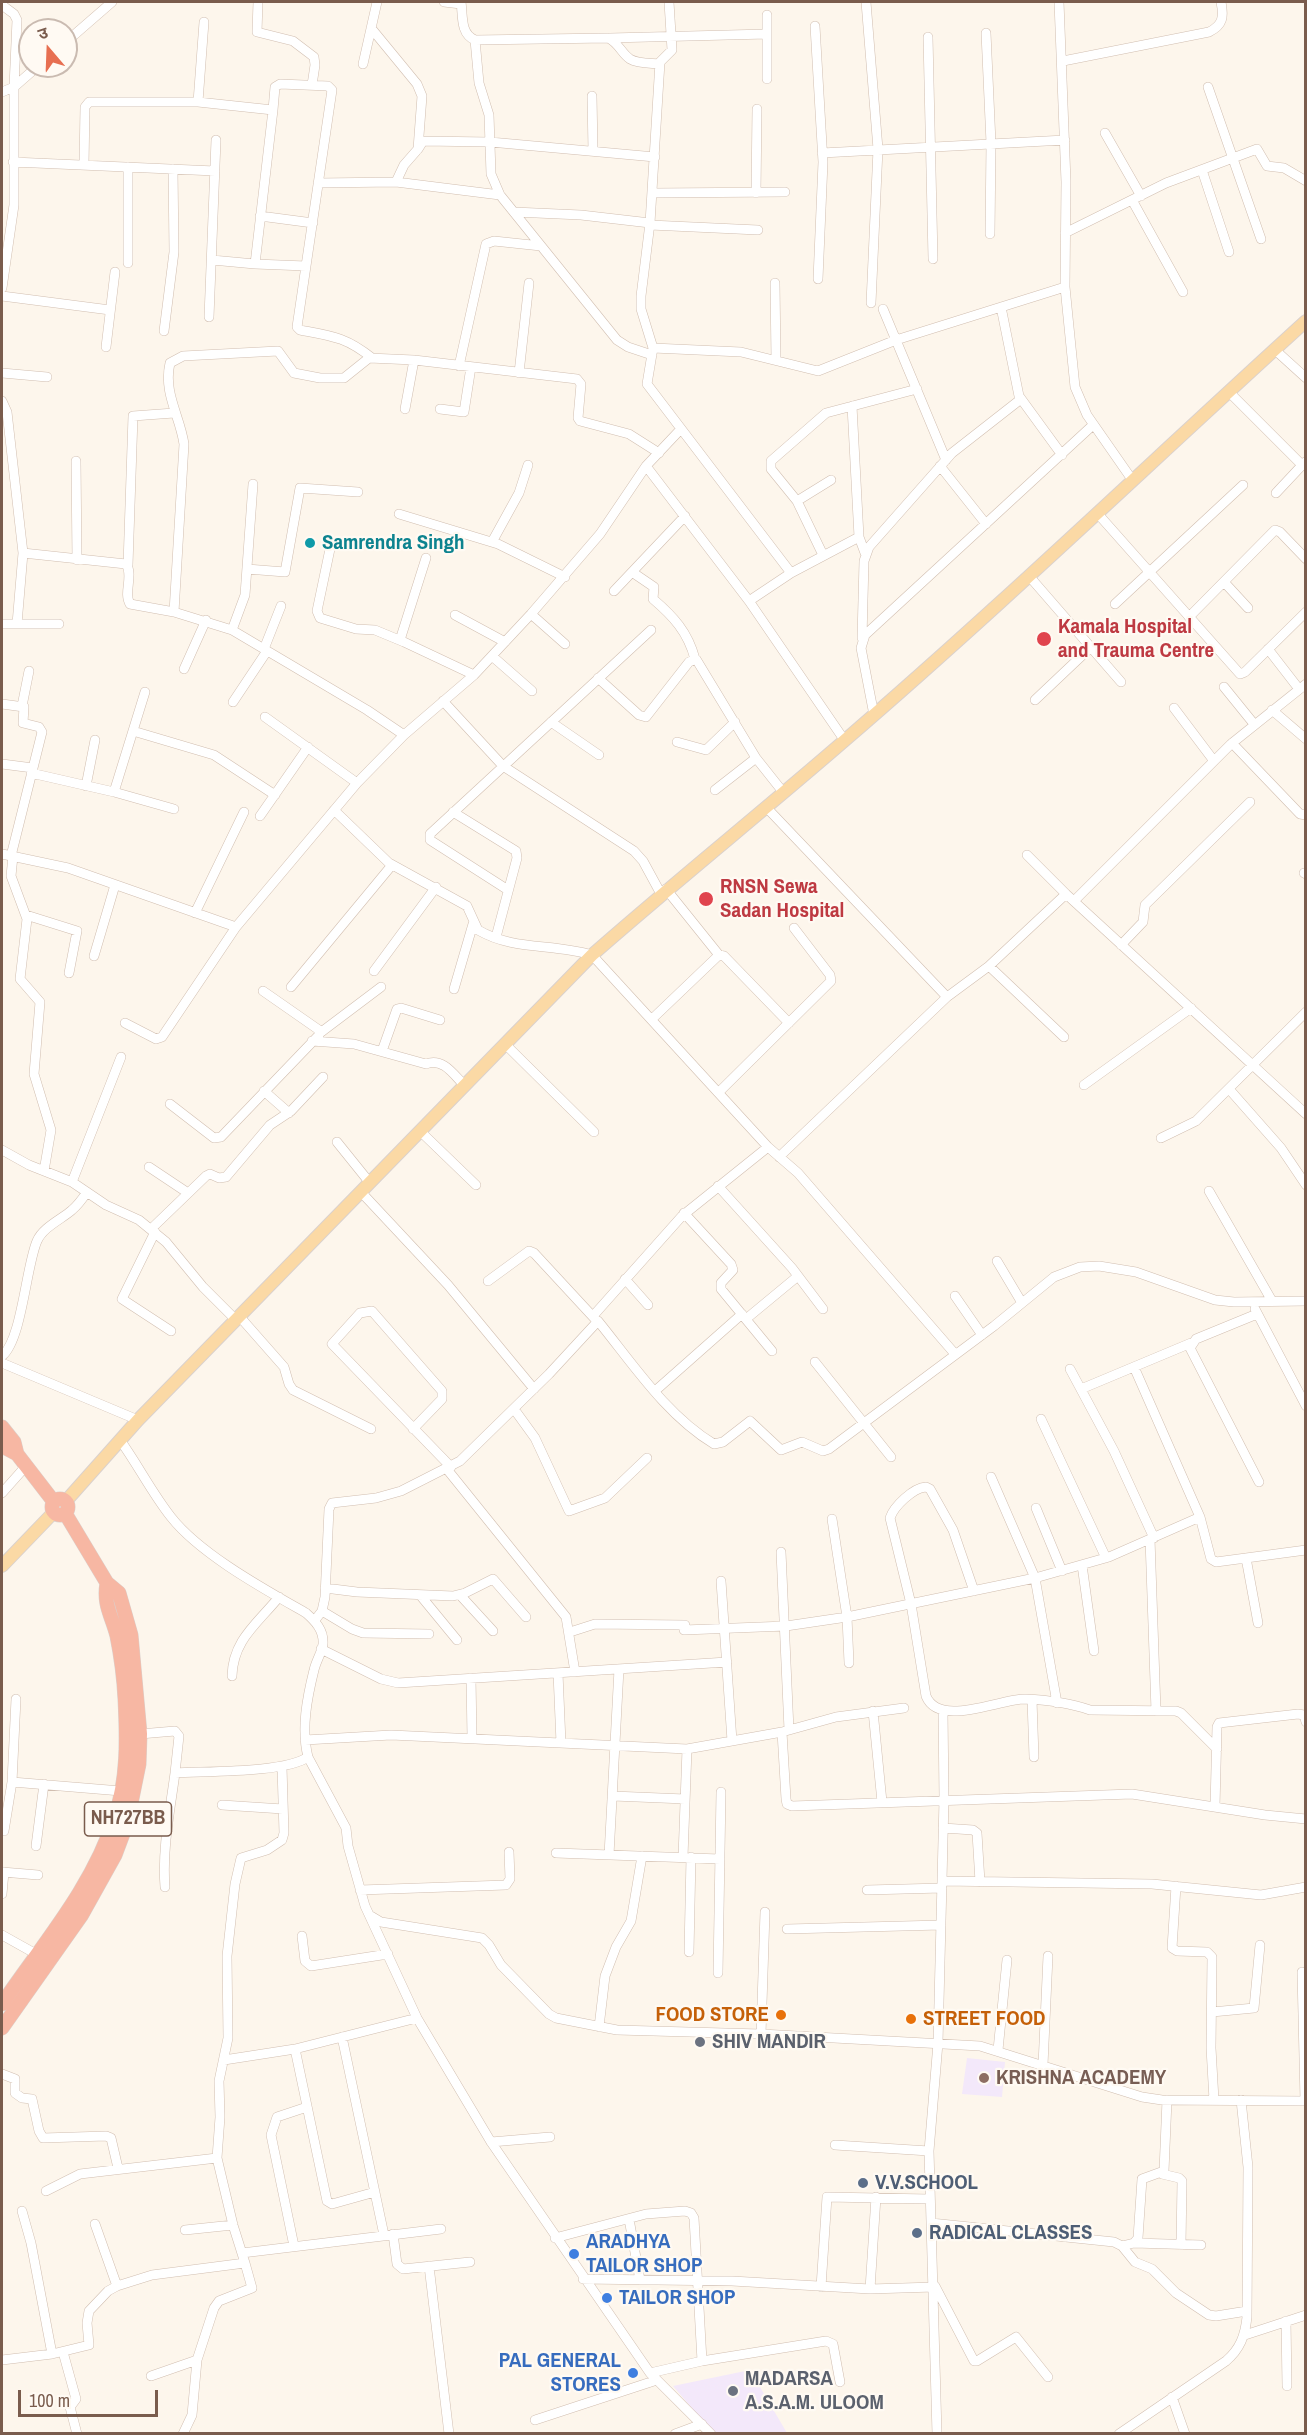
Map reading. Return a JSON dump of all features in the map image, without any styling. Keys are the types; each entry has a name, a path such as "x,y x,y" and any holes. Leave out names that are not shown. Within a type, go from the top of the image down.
{"highway":[{"name":"NH727BB","path":"2,1427 14,1442 10,1453 60,1507 107,1583 119,1593 131,1635 140,1734 139,1764 127,1823 2,2004"},
{"name":"NH727BB","path":"2,2028 81,1916 110,1847 126,1759 124,1687 117,1635 104,1598 107,1583"}],"main road":[{"path":"2,1566 60,1507 138,1420 592,955 844,741 1098,514 1305,321"}],"street":[{"path":"78,32 112,2"},
{"path":"258,2 257,32 293,41 314,57 312,85"},
{"path":"363,64 377,2"},
{"path":"444,2 461,3 464,30 466,35 475,40 767,34"},
{"path":"669,2 672,50 661,59 660,64 650,224 641,304 652,351 647,384 791,573"},
{"path":"866,2 878,149 871,303"},
{"path":"1059,2 1065,140 1065,287 1075,387 1087,415 1133,481"},
{"path":"1063,61 1209,32 1222,21 1221,2"},
{"path":"2,5 14,14 17,20 12,218 2,288"},
{"path":"767,15 767,79"},
{"path":"198,102 204,22"},
{"path":"815,26 822,153 818,279"},
{"path":"371,28 420,90 422,96 418,149"},
{"path":"986,33 991,143 990,234"},
{"path":"928,37 933,259"},
{"path":"608,38 633,60 660,64"},
{"path":"475,40 479,83 488,107 491,174 500,195 617,340 628,347 652,351 741,352 824,370 896,340 1065,287"},
{"path":"2,92 14,87 24,78"},
{"path":"255,264 277,85 328,86 332,90 297,327 300,330 342,338 372,358"},
{"path":"1208,87 1262,239"},
{"path":"592,96 593,151"},
{"path":"84,165 86,104 198,102 273,110"},
{"path":"756,193 757,109"},
{"path":"1105,133 1141,196"},
{"path":"209,317 216,140"},
{"path":"822,153 1065,140"},
{"path":"396,182 404,165 423,141 490,142 655,157"},
{"path":"1065,233 1141,196 1257,149 1267,166 1284,168 1305,181"},
{"path":"13,162 215,171"},
{"path":"128,167 128,263"},
{"path":"164,331 174,252 173,169"},
{"path":"1202,170 1229,252"},
{"path":"318,183 396,182 500,195"},
{"path":"652,193 785,192"},
{"path":"1132,200 1183,292"},
{"path":"514,212 581,215 650,224 758,230"},
{"path":"260,216 313,223"},
{"path":"459,366 486,244 494,241 541,246"},
{"path":"212,260 306,266"},
{"path":"106,347 115,272"},
{"path":"519,373 529,283"},
{"path":"775,283 776,360"},
{"path":"2,296 110,310"},
{"path":"1001,307 1016,389 1062,455"},
{"path":"883,309 917,390 943,463 986,524"},
{"path":"1274,350 1305,378"},
{"path":"174,612 184,444 182,430 174,413 167,377 170,363 183,356 278,351 294,373 320,378 342,378 364,360 372,358 414,360 577,379 581,384 578,417 580,421 629,434 659,453"},
{"path":"405,410 414,360"},
{"path":"440,410 464,412 471,367"},
{"path":"2,372 47,377"},
{"path":"823,555 797,501 771,469 771,461 822,416 917,390"},
{"path":"1230,392 1304,463 1275,494"},
{"path":"865,553 943,463 1021,399"},
{"path":"2,401 7,412 23,553 17,624"},
{"path":"852,406 859,537 865,553 861,648 873,715"},
{"path":"174,413 133,416 128,603 206,620 232,630 367,710 404,735"},
{"path":"862,641 865,635 1094,425"},
{"path":"125,1023 159,1039 236,927 357,783 404,735 474,675 565,577 600,534 646,466 680,430"},
{"path":"76,461 77,560"},
{"path":"492,542 519,494 528,465"},
{"path":"646,466 749,601 844,741"},
{"path":"797,501 831,480"},
{"path":"232,630 244,602 253,484"},
{"path":"1115,604 1243,485"},
{"path":"247,569 285,572 300,488 358,492"},
{"path":"399,514 492,542 565,577"},
{"path":"1098,514 1240,674 1245,672 1305,612"},
{"path":"614,591 685,516"},
{"path":"1189,617 1275,530 1280,532 1305,559"},
{"path":"749,601 791,573 859,537"},
{"path":"330,549 318,615 356,629 375,630 474,675"},
{"path":"23,553 128,566"},
{"path":"400,640 426,558"},
{"path":"632,572 654,587 652,598 682,627 695,659 699,661 756,758 783,792"},
{"path":"1029,576 1121,682"},
{"path":"1224,582 1248,609"},
{"path":"233,702 266,650 281,606"},
{"path":"531,614 566,644"},
{"path":"455,615 505,642"},
{"path":"184,669 206,620"},
{"path":"2,624 59,624"},
{"path":"508,891 430,840 430,834 651,630"},
{"path":"1035,700 1091,647"},
{"path":"779,1157 947,997 989,966 1070,898 1232,743 1303,687 1268,650"},
{"path":"492,656 532,692"},
{"path":"598,678 639,715 646,717 689,662 695,659"},
{"path":"29,671 22,706 24,709 23,723 39,728 42,732 9,856 11,876 26,915 20,979 40,1002 34,1074 51,1130 44,1171"},
{"path":"1224,687 1254,724"},
{"path":"114,792 146,692"},
{"path":"443,701 503,766 634,851 664,892 719,955 724,956 789,1023"},
{"path":"2,704 22,706"},
{"path":"1174,708 1214,761"},
{"path":"1272,710 1305,739"},
{"path":"265,717 357,783"},
{"path":"551,722 599,755"},
{"path":"677,742 706,750 735,722"},
{"path":"133,731 214,755 274,795"},
{"path":"86,786 95,740"},
{"path":"1232,743 1300,814 1305,815"},
{"path":"260,816 308,747"},
{"path":"715,790 756,758"},
{"path":"2,764 114,792 174,810"},
{"path":"1121,945 1143,922 1145,906 1250,802"},
{"path":"766,807 947,997"},
{"path":"334,810 392,865 436,887 467,906 473,924 478,930 523,946 562,947 592,955 768,1147 798,1173 955,1354"},
{"path":"195,913 244,812"},
{"path":"453,812 516,851 517,858 496,937"},
{"path":"1027,855 1070,898 1305,1114"},
{"path":"9,856 68,868 236,927"},
{"path":"291,987 392,865"},
{"path":"94,956 115,885"},
{"path":"374,971 436,887"},
{"path":"26,915 78,932 69,973"},
{"path":"454,989 473,924"},
{"path":"719,1092 829,984 831,978 794,928"},
{"path":"652,1019 719,955"},
{"path":"989,966 1064,1036"},
{"path":"170,1104 217,1139 221,1137 320,1033 381,987"},
{"path":"263,991 320,1033"},
{"path":"382,1051 397,1009 401,1008 440,1020"},
{"path":"1084,1085 1191,1008"},
{"path":"1161,1138 1196,1121 1305,1012"},
{"path":"312,1041 354,1044 426,1064 432,1061 442,1063 464,1085"},
{"path":"505,1044 594,1132"},
{"path":"72,1182 121,1057"},
{"path":"171,1331 122,1299 153,1230 188,1193 210,1174 219,1178 225,1177 270,1125 289,1113 323,1077"},
{"path":"1229,1089 1281,1148 1305,1185"},
{"path":"264,1091 289,1113"},
{"path":"420,1131 476,1185"},
{"path":"338,1142 365,1187 534,1389"},
{"path":"315,1620 322,1611 329,1509 332,1503 376,1498 400,1491 449,1467 470,1453 534,1389 684,1213 768,1147"},
{"path":"2,1150 72,1182 106,1205 139,1220 153,1230 284,1367 293,1390 371,1429"},
{"path":"149,1167 188,1193"},
{"path":"718,1186 798,1276 823,1310"},
{"path":"1209,1191 1272,1301"},
{"path":"2,1356 10,1346 37,1242 45,1231 75,1208 87,1192"},
{"path":"684,1213 731,1264 733,1270 720,1286 772,1351"},
{"path":"488,1281 529,1251 534,1253 595,1318 655,1391 694,1432 714,1444 723,1442 750,1421 781,1450 801,1442 823,1451 829,1449 982,1335 1054,1277 1080,1267 1092,1266 1136,1272 1215,1299 1251,1302 1305,1300"},
{"path":"997,1262 1022,1303"},
{"path":"655,1391 744,1316 798,1276"},
{"path":"625,1280 648,1305"},
{"path":"954,1296 982,1335"},
{"path":"1251,1302 1305,1406"},
{"path":"413,1429 442,1399 442,1391 372,1311 360,1313 332,1344 449,1467 568,1621 574,1672"},
{"path":"1081,1389 1257,1314"},
{"path":"1191,1343 1191,1353 1259,1482"},
{"path":"815,1362 891,1457"},
{"path":"2,1364 138,1420"},
{"path":"1134,1367 1200,1517 1214,1562 1305,1551"},
{"path":"1070,1370 1117,1458 1152,1538 1156,1710"},
{"path":"514,1409 535,1438 568,1511 605,1498 647,1458"},
{"path":"1041,1419 1106,1558"},
{"path":"120,1440 172,1518 192,1538 275,1602 315,1620 321,1631 321,1649 314,1670 304,1727 308,1757 346,1828 348,1846 365,1906 417,2018 491,2142 653,2377 711,2433"},
{"path":"2,1492 10,1453"},
{"path":"991,1477 1035,1578 1057,1703"},
{"path":"974,1591 945,1514 930,1489 922,1487 894,1509 890,1518 910,1604 926,1696 933,1707 942,1711 979,1708 1017,1700 1032,1700 1078,1705 1090,1710 1156,1710 1181,1713 1217,1749"},
{"path":"1036,1508 1062,1570"},
{"path":"570,1632 595,1624 725,1628 786,1626 847,1617 1035,1578 1082,1565 1106,1558 1200,1517"},
{"path":"832,1519 847,1617 849,1663"},
{"path":"781,1552 786,1626 787,1804 792,1806 1132,1794 1305,1820"},
{"path":"1246,1558 1258,1623"},
{"path":"1082,1565 1094,1651"},
{"path":"325,1588 357,1592 460,1595 493,1579 526,1617"},
{"path":"721,1581 732,1742"},
{"path":"420,1595 457,1640"},
{"path":"460,1595 493,1631"},
{"path":"232,1676 236,1651 275,1602"},
{"path":"322,1611 357,1632 429,1634"},
{"path":"321,1649 390,1682 727,1662"},
{"path":"609,1855 620,1669"},
{"path":"558,1673 561,1743"},
{"path":"471,1678 472,1738"},
{"path":"4,1831 12,1782 16,1699"},
{"path":"1032,1700 1034,1757"},
{"path":"305,1740 391,1735 687,1749 785,1731 836,1717 904,1707"},
{"path":"873,1711 882,1802"},
{"path":"937,2433 929,2151 938,2043 944,1799 942,1711"},
{"path":"1215,1807 1217,1727 1221,1722 1298,1714 1304,1715 1305,1722"},
{"path":"140,1734 174,1731 179,1736 167,1830 165,1887"},
{"path":"687,1749 685,1799 689,1952"},
{"path":"175,1773 282,1767 299,1763 308,1757"},
{"path":"183,2433 192,2415 197,2360 216,2304 252,2288 233,2225 217,2158 220,2117 219,2081 228,2038 227,1956 239,1861 243,1856 267,1850 282,1840 282,1767"},
{"path":"12,1782 121,1791"},
{"path":"36,1846 44,1784"},
{"path":"718,1973 721,1792"},
{"path":"613,1796 685,1799"},
{"path":"222,1804 283,1809"},
{"path":"943,1828 973,1830 977,1833 980,1882"},
{"path":"360,1890 506,1885 510,1879 509,1852"},
{"path":"556,1853 720,1859"},
{"path":"599,2027 605,1976 616,1947 631,1921 642,1856"},
{"path":"2,1894 3,1872 38,1875"},
{"path":"867,1890 980,1882 1176,1886 1262,1894 1305,1887"},
{"path":"1176,1886 1172,1948 1177,1951 1207,1952 1212,1955 1214,2100"},
{"path":"761,2034 765,1912"},
{"path":"371,1916 381,1922 482,1938 501,1965 543,2010 556,2018 617,2030 761,2034 980,2046 1122,2092 1167,2100 1305,2101 1302,1972"},
{"path":"787,1929 941,1926"},
{"path":"2,1935 36,1954"},
{"path":"302,1936 305,1962 311,1966 388,1954"},
{"path":"1212,2012 1254,2008 1260,1945"},
{"path":"1043,2065 1048,1956"},
{"path":"998,2050 1007,1960"},
{"path":"224,2060 295,2049 417,2018"},
{"path":"342,2037 375,2192 399,2268 470,2262"},
{"path":"295,2049 329,2203 375,2192"},
{"path":"2,2074 15,2079 15,2093 22,2098 32,2099 39,2131 43,2138 106,2136 113,2141 118,2169"},
{"path":"1162,2174 1165,2168 1167,2100"},
{"path":"1119,2433 1233,2356 1245,2335 1248,2311 1248,2167 1241,2100"},
{"path":"294,2246 272,2135 277,2117 307,2107"},
{"path":"491,2142 550,2137"},
{"path":"835,2145 929,2151"},
{"path":"46,2191 80,2174 217,2158"},
{"path":"1134,2243 1138,2238 1142,2179 1162,2174 1179,2178 1182,2181 1181,2245"},
{"path":"821,2287 827,2197 929,2199"},
{"path":"870,2289 876,2197"},
{"path":"22,2211 35,2262 52,2354"},
{"path":"555,2238 646,2214 685,2211 691,2213 694,2218 702,2361"},
{"path":"629,2219 640,2280"},
{"path":"931,2223 1114,2242 1122,2246 1135,2262 1152,2269 1176,2293 1209,2315 1248,2311"},
{"path":"95,2224 117,2286"},
{"path":"185,2230 233,2225"},
{"path":"242,2253 441,2229"},
{"path":"1122,2246 1134,2243 1201,2245"},
{"path":"2,2360 52,2354 89,2345 87,2323 89,2311 108,2291 117,2286 152,2275 244,2263"},
{"path":"429,2266 449,2433"},
{"path":"584,2279 698,2281 870,2289 934,2285"},
{"path":"934,2285 974,2361 1016,2337 1048,2377"},
{"path":"1245,2335 1305,2315"},
{"path":"1286,2321 1287,2386"},
{"path":"535,2420 702,2361 826,2341 833,2344 840,2382"},
{"path":"63,2352 76,2399 70,2407 77,2433"},
{"path":"151,2376 197,2360"},
{"path":"1172,2397 1185,2433"},
{"path":"675,2433 702,2424"}],"shaded area":[{"name":"KRISHNA ACADEMY","path":"967,2058 1005,2062 1002,2097 962,2094"},
{"name":"MADARSA A.S.A.M. ULOOM","path":"750,2370 787,2433 713,2433 673,2386"}],"place":[{"name":"Samrendra Singh","path":"310,543"},
{"name":"Kamala Hospital and Trauma Centre","path":"1044,639"},
{"name":"RNSN Sewa Sadan Hospital","path":"706,899"},
{"name":"FOOD STORE","path":"781,2015"},
{"name":"STREET FOOD","path":"911,2019"},
{"name":"SHIV MANDIR","path":"700,2042"},
{"name":"KRISHNA ACADEMY","path":"984,2078"},
{"name":"V.V.SCHOOL","path":"863,2183"},
{"name":"RADICAL CLASSES","path":"917,2233"},
{"name":"ARADHYA TAILOR SHOP","path":"574,2254"},
{"name":"TAILOR SHOP","path":"607,2298"},
{"name":"PAL GENERAL STORES","path":"633,2373"},
{"name":"MADARSA A.S.A.M. ULOOM","path":"733,2391"}]}
